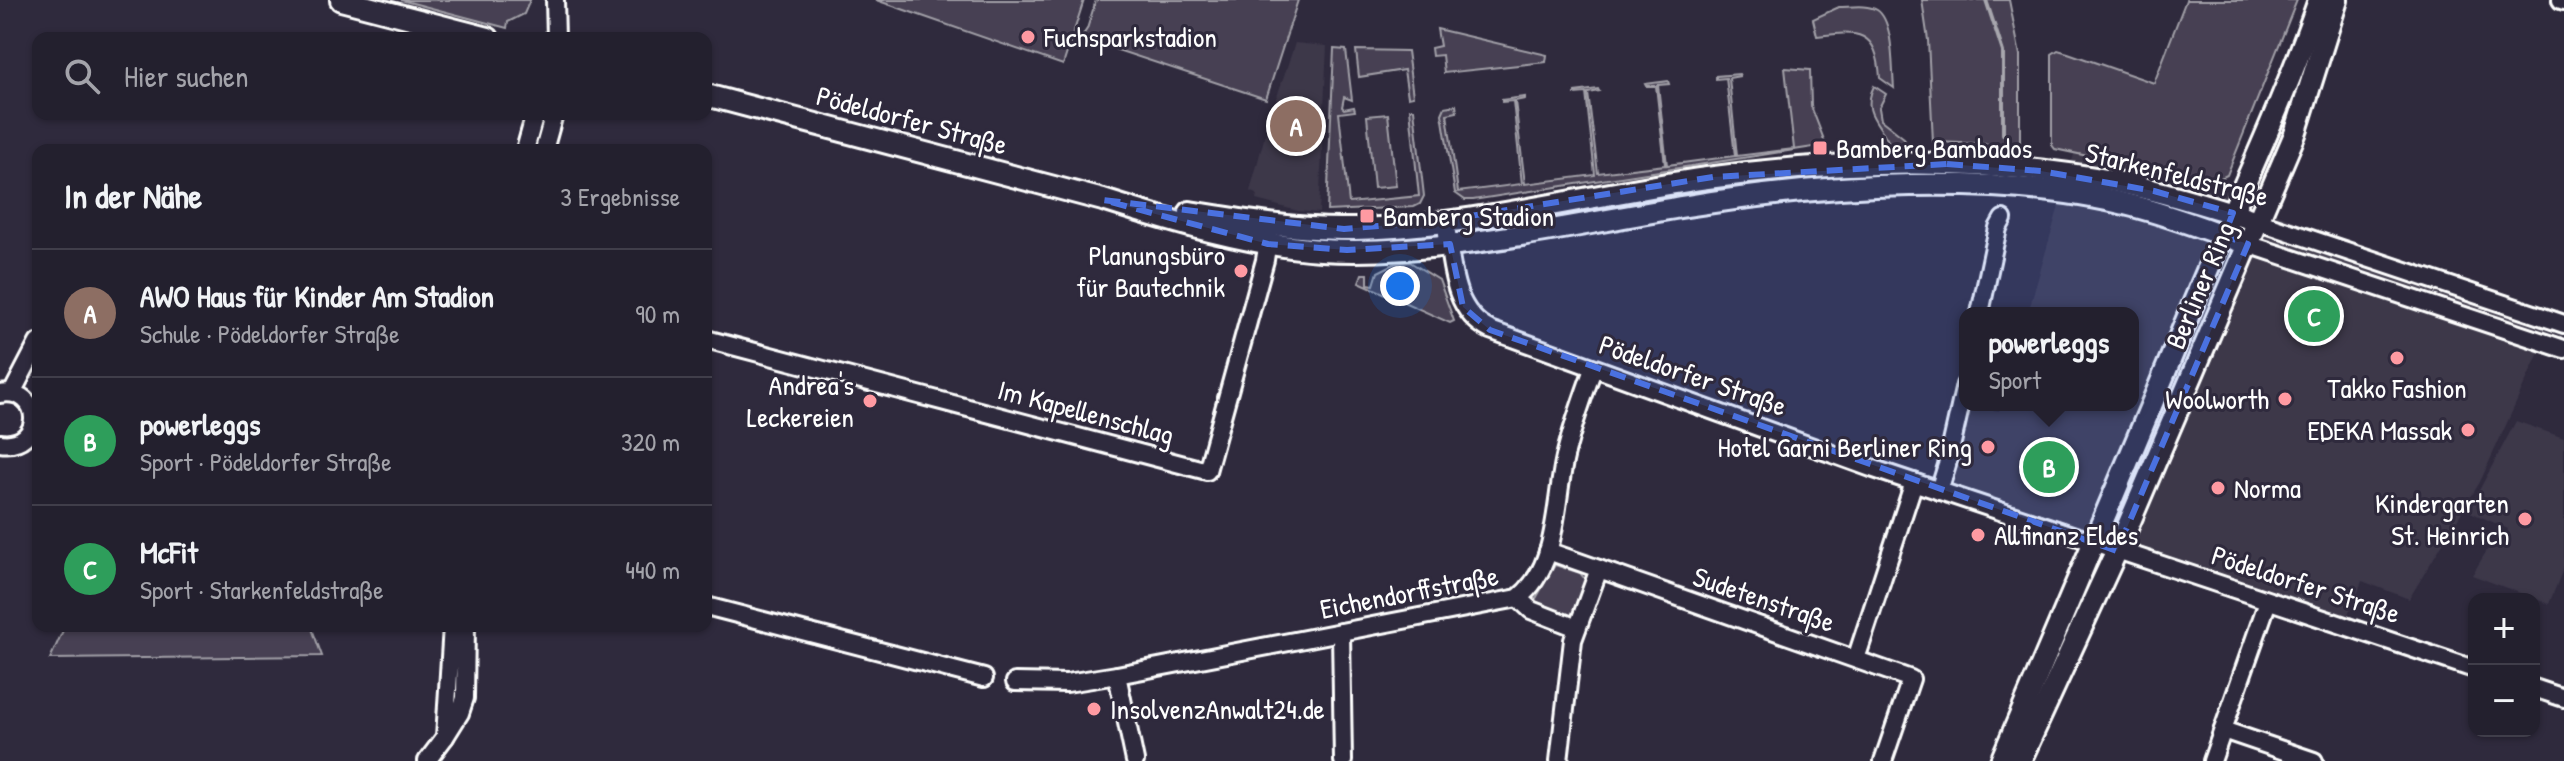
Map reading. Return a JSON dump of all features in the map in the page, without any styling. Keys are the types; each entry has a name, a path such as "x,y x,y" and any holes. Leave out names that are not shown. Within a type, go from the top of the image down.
{"main road":[{"path":"341,0 465,32"},
{"name":"Berliner Ring","path":"2001,761 2282,101 2319,0"},
{"name":"Berliner Ring","path":"2020,761 2117,551 2295,134 2337,0"},
{"name":"Pödeldorfer Straße","path":"712,97 1147,214 1347,250 1398,250 1450,244"},
{"name":"Starkenfeldstraße","path":"1445,220 1713,177 1915,164 2025,169 2117,182 2257,221"},
{"path":"1713,177 1717,202"},
{"name":"Starkenfeldstraße","path":"1450,244 1717,202 1798,192 1896,187 2021,189 2131,206 2248,244"},
{"name":"Pödeldorfer Straße","path":"1270,234 1445,220"}],"street":[{"path":"555,0 556,32"},
{"path":"527,144 533,120"},
{"path":"546,144 552,120"},
{"path":"1981,307 1998,228 2003,219"},
{"name":"Pödeldorfer Straße","path":"1445,220 1458,295 1472,318 1490,330 1939,491 2468,667"},
{"name":"Starkenfeldstraße","path":"2257,221 2564,324"},
{"name":"Im Kapellenschlag","path":"712,341 1207,471 1270,234"},
{"name":"Starkenfeldstraße","path":"2248,244 2564,349"},
{"path":"32,353 6,394 29,404 32,412"},
{"name":"Eichendorffstraße","path":"1015,682 1067,683 1117,675 1518,598 1535,581 1548,551 1565,456 1593,369"},
{"path":"1939,491 1959,411"},
{"path":"0,443 17,442 32,427"},
{"path":"1856,659 1914,482"},
{"name":"Sudetenstraße","path":"1548,551 1911,679 1883,761"},
{"path":"1559,761 1573,640 1599,569"},
{"path":"1518,598 1531,610 1577,628"},
{"path":"2212,761 2268,601"},
{"path":"712,608 984,678"},
{"path":"445,737 452,632"},
{"path":"427,761 460,713 465,698 466,632"},
{"path":"1341,632 1343,761"},
{"path":"1117,675 1135,761"},
{"path":"2540,690 2564,698"},
{"path":"2223,730 2314,761"}],"highlighted area":[{"path":"1947,164 2041,171 2154,191 2233,213 2224,236 2248,244 2117,551 1490,330 1463,307 1450,244 1347,250 1268,244 1103,200 1344,229 1445,220 1713,177"}],"shaded area":[{"path":"401,0 530,0 524,14 508,22 507,28"},
{"name":"Fuchsparkstadion","path":"876,0 1084,0 1063,65"},
{"path":"1096,0 1298,0 1266,99 1081,38"},
{"path":"1922,0 2009,0 2020,55 2020,145 1933,142 1928,40"},
{"path":"2186,0 2297,0 2227,175 2217,180 2195,179 2055,149 2052,145 2052,54 2058,50 2154,83"},
{"path":"1839,7 1868,7 1883,16 1889,35 1894,88 1880,78 1875,50 1863,37 1854,34 1817,36 1813,19"},
{"path":"1437,29 1547,55 1546,62 1444,73 1442,55 1432,56 1431,48 1440,46"},
{"path":"1295,43 1327,46 1319,213 1256,200 1257,194 1250,191 1269,120"},
{"path":"1334,49 1346,50 1352,100 1344,97 1342,107 1354,107 1355,111 1339,113 1349,203 1419,196 1410,109 1414,109 1424,196 1420,204 1414,207 1327,211"},
{"path":"1356,50 1407,51 1413,96 1408,97 1404,70 1359,77"},
{"path":"1785,68 1810,70 1811,106 1826,145 1473,200 1465,200 1455,193 1442,114 1445,107 1456,105 1457,112 1447,114 1458,192 1522,184 1513,101 1502,100 1525,97 1515,101 1525,184 1595,175 1586,93 1575,92 1598,89 1588,93 1598,173 1665,165 1656,86 1645,84 1668,81 1669,84 1658,85 1667,165 1735,156 1726,78 1716,79 1716,76 1740,76 1729,78 1737,156 1794,149"},
{"path":"1874,86 1886,94 1879,108 1881,120 1904,138 1907,147 1891,147 1874,118 1869,104"},
{"path":"1388,114 1396,186 1374,188 1367,116"},
{"path":"2074,154 2224,190 2548,333 2480,482 2409,599 2362,581 2352,608 2342,622 1942,487 1963,411 2139,411 2139,307 2030,307"},
{"path":"1410,262 1439,280 1454,321 1450,323 1359,282 1362,274 1368,274 1368,284 1374,285 1378,272 1394,264"},
{"name":"Kindergarten St. Heinrich","path":"2516,421 2564,438 2564,567 2549,604 2540,601 2540,593 2520,593 2472,575 2498,532 2506,535 2508,529 2468,511"},
{"path":"1555,565 1580,573 1587,582 1573,618 1536,606 1534,602"},
{"path":"62,632 313,632 322,656 50,659"}],"waterway":[{"path":"1986,0 2003,52 2003,134"}],"place":[{"name":"Fuchsparkstadion","path":"1028,37"},
{"name":"AWO Haus für Kinder Am Stadion","path":"1296,126"},
{"name":"Bamberg Bambados","path":"1820,148"},
{"name":"Bamberg Stadion","path":"1367,216"},
{"name":"Planungsbüro für Bautechnik","path":"1241,271"},
{"name":"McFit","path":"2314,316"},
{"name":"Takko Fashion","path":"2397,358"},
{"name":"Woolworth","path":"2285,399"},
{"name":"Andrea's Leckereien","path":"870,401"},
{"name":"EDEKA Massak","path":"2468,430"},
{"name":"Hotel Garni Berliner Ring","path":"1988,447"},
{"name":"powerleggs","path":"2049,467"},
{"name":"Norma","path":"2218,488"},
{"name":"Kindergarten St. Heinrich","path":"2525,519"},
{"name":"Allfinanz Eldes","path":"1978,535"},
{"name":"InsolvenzAnwalt24.de","path":"1094,709"}]}
